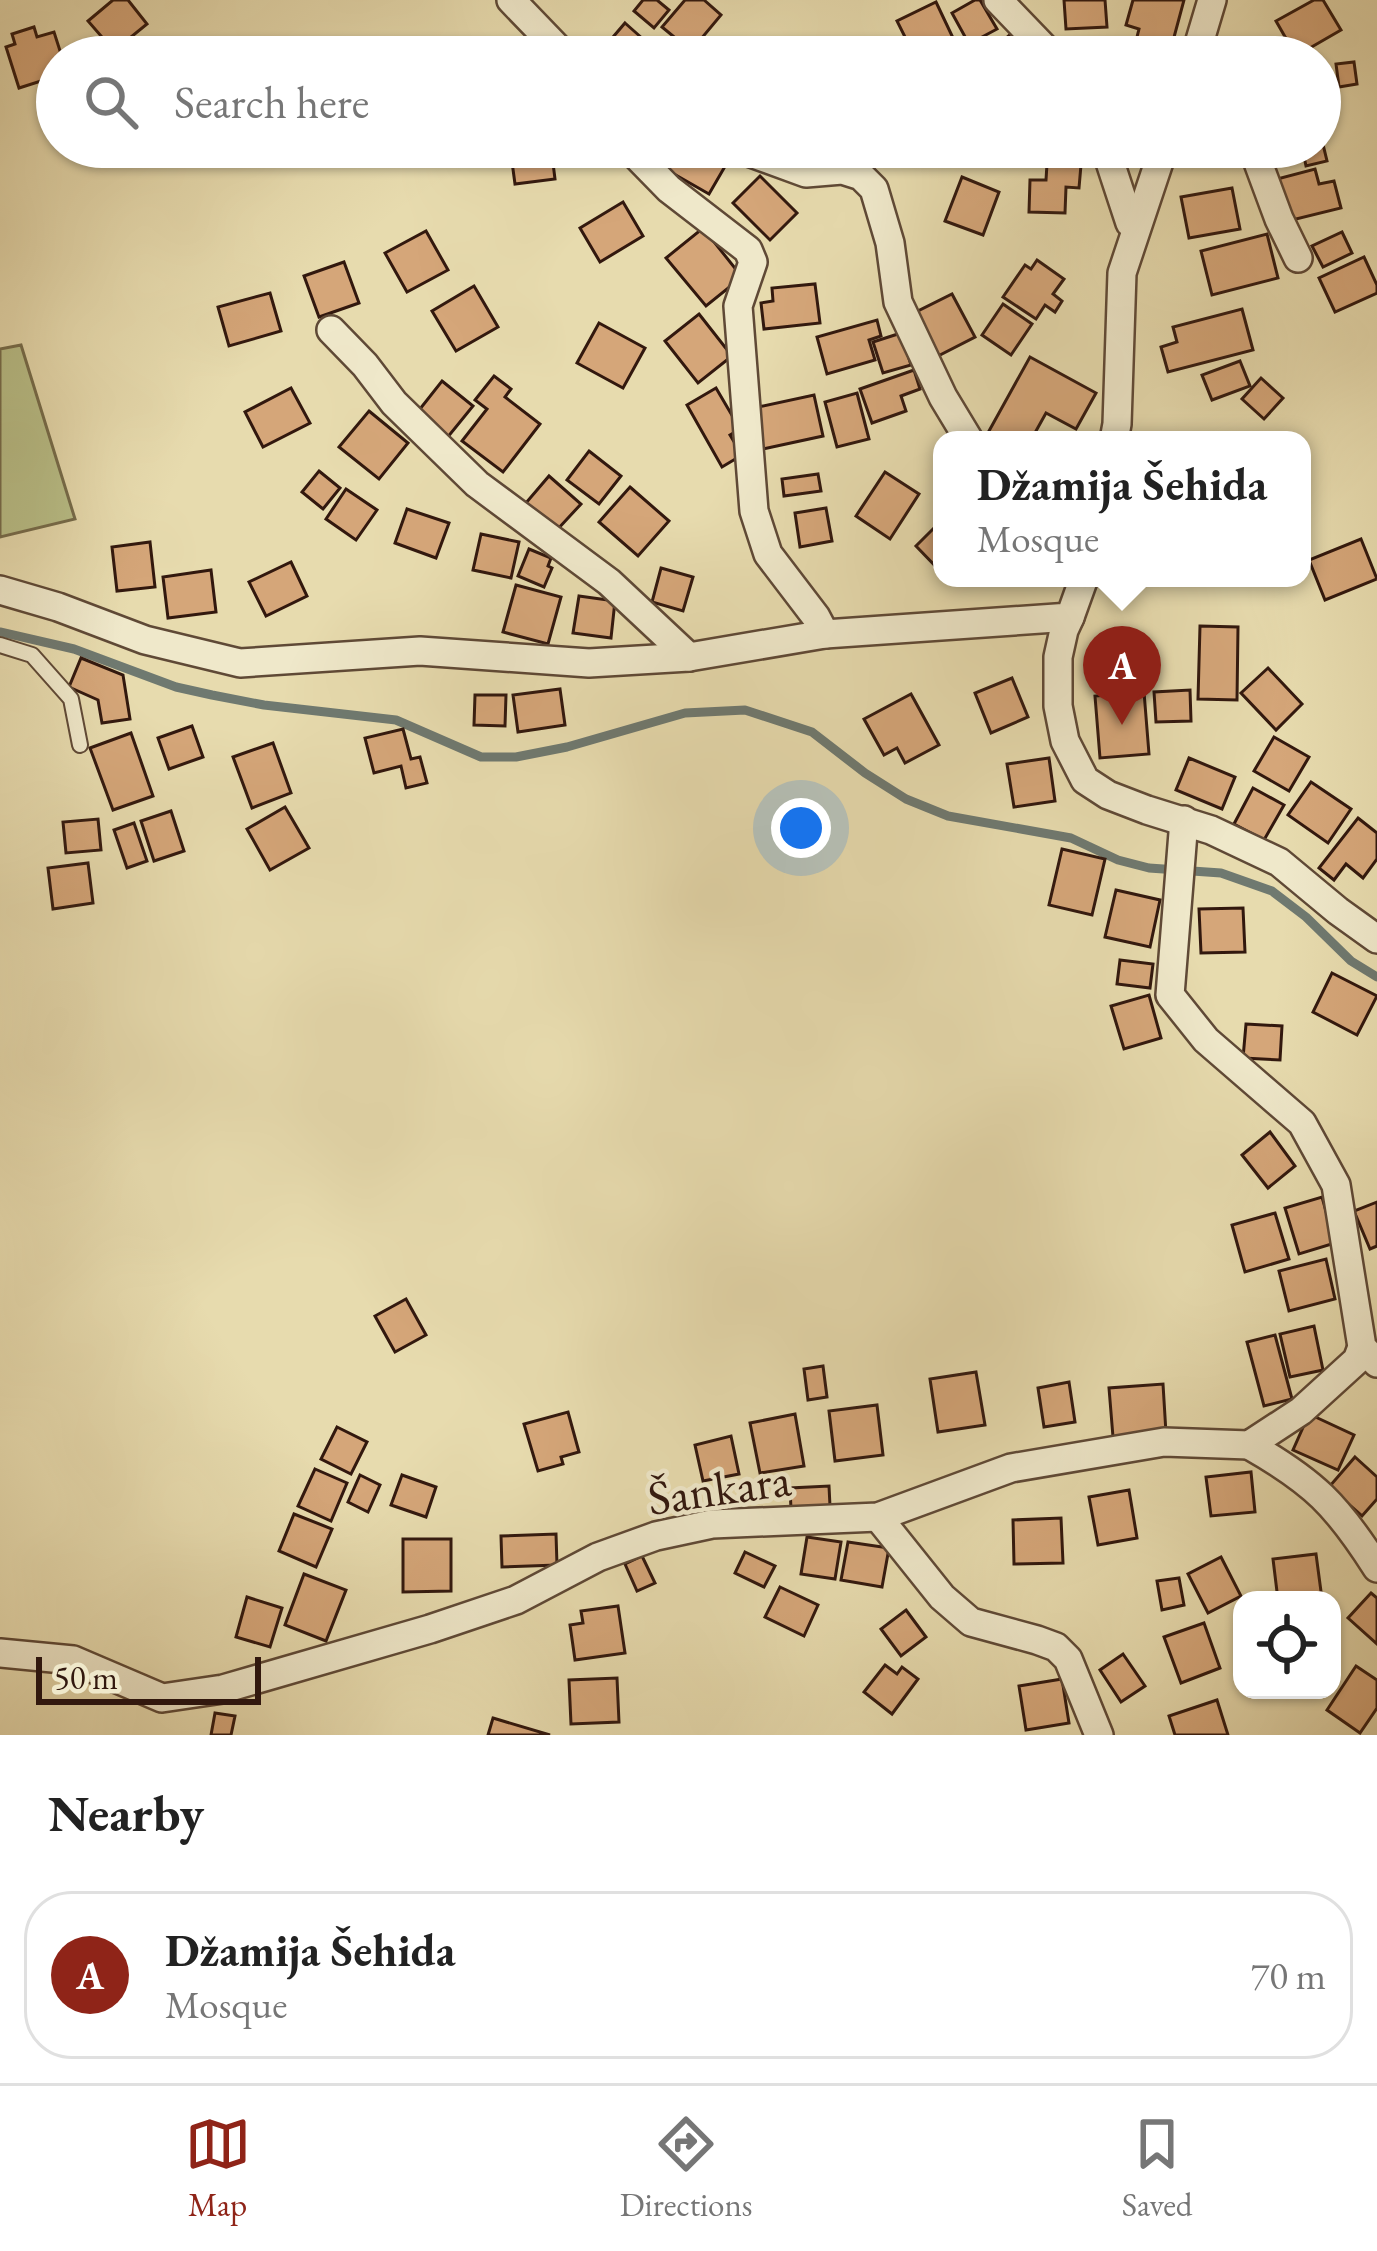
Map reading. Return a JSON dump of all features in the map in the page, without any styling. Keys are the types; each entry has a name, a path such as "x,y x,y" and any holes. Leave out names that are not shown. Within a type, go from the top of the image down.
{"street":[{"path":"511,0 546,36"},
{"path":"998,0 1033,36"},
{"path":"1201,36 1212,0"},
{"path":"648,168 748,250 753,262 738,306 754,511 768,554 825,634"},
{"path":"794,168 842,170 861,176 874,189 890,243 898,302 964,431"},
{"path":"1112,168 1135,227"},
{"path":"1116,431 1122,273 1156,168"},
{"path":"1260,168 1298,258"},
{"path":"331,330 394,403 476,484 609,582 689,657"},
{"path":"1081,587 1058,657 1058,706 1066,741 1085,780 1127,802 1184,820 1279,862 1377,939"},
{"path":"0,590 145,640 240,663 420,651 589,663 689,657 825,634 1070,617"},
{"path":"1184,820 1170,995 1206,1040 1301,1123 1336,1185 1370,1355 1357,1360 1301,1411 1249,1445 1312,1484 1348,1522 1377,1568"},
{"name":"Šankara","path":"0,1653 73,1660 162,1698 183,1695 246,1682 430,1629 516,1600 598,1557 656,1536 712,1524 878,1517 1011,1468 1164,1442 1249,1445"},
{"path":"878,1517 942,1597 971,1622 1056,1647 1069,1659 1099,1735"}],"lane":[{"path":"0,645 32,656 71,699 80,745"}],"green space":[{"path":"21,345 75,519 0,537 0,349"}],"building":[{"path":"113,0 128,0 147,24 132,36 101,36 88,21"},
{"path":"643,0 657,0 669,10 654,28 634,11"},
{"path":"685,0 704,0 721,15 704,36 673,36 662,27"},
{"path":"980,0 997,29 984,36 965,36 952,13"},
{"path":"1064,0 1105,0 1107,27 1066,29"},
{"path":"1133,0 1184,0 1174,36 1137,36 1139,29 1126,25"},
{"path":"1314,0 1323,0 1341,30 1331,36 1285,36 1276,21"},
{"path":"936,2 952,36 904,36 897,21"},
{"path":"625,23 640,36 614,36"},
{"path":"34,27 37,36 36,83 19,88 6,47 15,44 12,34"},
{"path":"1354,62 1357,84 1341,87 1341,63"},
{"path":"513,168 554,168 555,179 515,184"},
{"path":"664,168 724,168 709,194"},
{"path":"1047,168 1081,168 1079,188 1066,187 1065,213 1029,212 1030,180 1046,180"},
{"path":"1315,169 1319,184 1334,181 1341,208 1288,221 1277,179"},
{"path":"760,176 797,213 770,240 733,203"},
{"path":"962,177 999,192 983,235 945,221"},
{"path":"1232,188 1240,229 1189,238 1181,197"},
{"path":"623,202 643,236 600,262 580,228"},
{"path":"703,228 742,277 706,306 666,258"},
{"path":"426,231 448,270 407,292 385,253"},
{"path":"1342,232 1352,253 1323,267 1312,246"},
{"path":"1267,234 1278,278 1212,295 1201,251"},
{"path":"1364,257 1377,293 1335,312 1319,278"},
{"path":"1037,260 1064,279 1053,294 1062,301 1055,312 1045,305 1036,319 1003,297 1025,265 1031,269"},
{"path":"344,262 359,303 319,317 304,276"},
{"path":"815,284 820,323 764,329 761,303 773,301 772,288"},
{"path":"474,286 498,327 456,351 432,311"},
{"path":"270,293 281,331 229,346 218,307"},
{"path":"952,294 975,337 938,356 916,312"},
{"path":"1003,304 1032,324 1011,355 982,335"},
{"path":"1242,309 1253,350 1168,372 1161,347 1177,342 1173,327"},
{"path":"699,314 732,356 698,383 665,341"},
{"path":"877,320 881,336 869,340 875,360 827,374 817,337"},
{"path":"599,323 645,348 623,388 577,363"},
{"path":"901,333 911,365 883,373 873,342"},
{"path":"1030,357 1096,393 1076,429 1046,413 1036,431 989,431"},
{"path":"1240,361 1250,386 1212,400 1202,375"},
{"path":"914,370 920,389 901,396 906,411 872,423 860,389"},
{"path":"494,376 511,389 505,397 540,424 503,472 462,441 487,409 475,400"},
{"path":"1261,378 1283,398 1264,419 1242,399"},
{"path":"442,381 473,406 447,438 416,414"},
{"path":"291,388 310,423 263,447 245,412"},
{"path":"716,388 740,429 730,435 742,455 722,467 687,405"},
{"path":"857,393 869,439 837,447 825,402"},
{"path":"814,395 823,436 763,449 754,408"},
{"path":"369,411 408,443 379,479 339,447"},
{"path":"589,451 621,476 599,504 567,480"},
{"path":"319,471 340,488 323,509 302,492"},
{"path":"885,472 919,494 890,539 856,516"},
{"path":"818,474 821,491 784,496 782,479"},
{"path":"549,476 581,504 556,531 525,504"},
{"path":"630,487 669,521 638,556 599,522"},
{"path":"346,489 377,510 356,540 326,519"},
{"path":"826,508 832,541 800,547 795,513"},
{"path":"407,509 449,523 436,558 395,543"},
{"path":"933,529 933,564 916,546"},
{"path":"481,534 519,542 511,578 473,570"},
{"path":"1361,539 1377,579 1325,600 1311,559"},
{"path":"150,542 155,587 117,591 112,547"},
{"path":"529,549 551,558 544,587 518,576"},
{"path":"291,562 307,596 266,616 249,582"},
{"path":"661,568 693,577 683,611 652,602"},
{"path":"211,570 216,612 168,618 163,577"},
{"path":"516,585 561,597 548,644 503,632"},
{"path":"579,596 615,601 611,638 573,633"},
{"path":"1200,626 1238,627 1237,700 1198,699"},
{"path":"81,658 123,675 130,719 102,723 98,700 69,687"},
{"path":"1268,668 1302,704 1276,730 1241,693"},
{"path":"1012,678 1028,717 991,733 975,693"},
{"path":"560,689 565,725 518,732 513,695"},
{"path":"1190,690 1191,721 1156,722 1154,692"},
{"path":"1144,692 1149,754 1100,758 1095,696"},
{"path":"911,694 939,745 905,763 897,748 884,755 864,719"},
{"path":"475,695 506,695 505,726 474,725"},
{"path":"192,726 203,757 169,769 158,738"},
{"path":"403,729 411,759 420,757 427,783 406,788 401,766 374,773 365,738"},
{"path":"131,733 153,796 113,810 90,748"},
{"path":"1274,737 1309,757 1289,791 1254,771"},
{"path":"273,743 291,793 252,808 233,757"},
{"path":"1049,758 1055,801 1014,807 1007,764"},
{"path":"1189,758 1235,777 1222,809 1176,790"},
{"path":"1311,782 1351,809 1328,843 1288,815"},
{"path":"1253,788 1284,805 1264,840 1234,824"},
{"path":"285,807 309,848 270,870 247,829"},
{"path":"171,811 184,851 154,861 141,821"},
{"path":"1358,818 1377,833 1377,859 1363,878 1346,864 1334,880 1319,868"},
{"path":"98,819 101,850 66,853 63,822"},
{"path":"134,823 147,861 127,868 114,830"},
{"path":"1062,849 1105,859 1092,915 1049,905"},
{"path":"88,863 93,903 53,909 48,868"},
{"path":"1116,890 1160,900 1150,947 1105,937"},
{"path":"1243,908 1245,952 1201,953 1199,909"},
{"path":"1120,960 1153,964 1150,988 1117,984"},
{"path":"1332,973 1377,996 1357,1035 1313,1012"},
{"path":"1149,995 1161,1038 1124,1049 1111,1006"},
{"path":"1246,1024 1282,1026 1280,1060 1243,1058"},
{"path":"1270,1132 1295,1166 1268,1188 1242,1155"},
{"path":"1322,1197 1335,1243 1299,1254 1285,1208"},
{"path":"1377,1202 1377,1246 1370,1249 1354,1211"},
{"path":"1275,1213 1289,1259 1245,1272 1232,1225"},
{"path":"1326,1259 1335,1299 1289,1311 1279,1271"},
{"path":"406,1299 426,1335 395,1352 375,1316"},
{"path":"1314,1326 1323,1370 1290,1377 1280,1334"},
{"path":"1275,1335 1292,1399 1264,1406 1247,1342"},
{"path":"823,1366 827,1397 808,1400 804,1369"},
{"path":"976,1372 985,1425 938,1432 930,1379"},
{"path":"1069,1382 1075,1422 1044,1427 1038,1388"},
{"path":"1163,1384 1166,1433 1113,1437 1109,1388"},
{"path":"877,1405 883,1455 835,1461 829,1411"},
{"path":"568,1412 579,1452 561,1457 563,1464 538,1471 524,1424"},
{"path":"795,1414 804,1466 760,1473 750,1423"},
{"path":"1309,1414 1354,1435 1338,1470 1293,1450"},
{"path":"337,1427 367,1442 351,1474 321,1459"},
{"path":"731,1436 739,1474 703,1481 695,1445"},
{"path":"1355,1457 1377,1477 1377,1499 1362,1516 1329,1487"},
{"path":"315,1469 347,1483 331,1521 298,1506"},
{"path":"1251,1472 1255,1512 1211,1516 1206,1477"},
{"path":"360,1475 380,1485 368,1512 348,1502"},
{"path":"402,1475 436,1487 426,1517 391,1505"},
{"path":"829,1486 830,1506 791,1509 790,1488"},
{"path":"1129,1490 1137,1538 1098,1545 1089,1497"},
{"path":"294,1514 332,1529 316,1567 279,1551"},
{"path":"1061,1518 1063,1563 1014,1564 1013,1520"},
{"path":"556,1534 557,1565 502,1567 501,1536"},
{"path":"807,1537 841,1542 835,1579 801,1574"},
{"path":"403,1539 451,1539 451,1591 403,1592"},
{"path":"848,1542 889,1548 882,1587 841,1580"},
{"path":"745,1552 775,1566 764,1587 735,1573"},
{"path":"1316,1554 1321,1591 1277,1591 1273,1559"},
{"path":"642,1556 655,1583 637,1591 625,1564"},
{"path":"1221,1557 1238,1591 1233,1591 1233,1600 1208,1613 1188,1574"},
{"path":"304,1574 346,1590 326,1641 285,1625"},
{"path":"1179,1578 1184,1605 1162,1610 1157,1581"},
{"path":"780,1587 818,1605 804,1636 765,1617"},
{"path":"1371,1593 1377,1598 1377,1644 1348,1618"},
{"path":"247,1597 282,1608 270,1647 236,1637"},
{"path":"618,1606 625,1653 575,1660 570,1625 583,1623 581,1611"},
{"path":"906,1610 926,1637 901,1656 881,1629"},
{"path":"1204,1623 1220,1668 1181,1683 1164,1637"},
{"path":"1123,1654 1145,1686 1121,1702 1100,1670"},
{"path":"885,1665 897,1674 902,1667 918,1679 892,1714 864,1692"},
{"path":"1356,1666 1377,1680 1377,1708 1360,1733 1327,1710 1334,1699 1341,1699 1341,1689"},
{"path":"617,1678 619,1722 571,1724 569,1680"},
{"path":"1062,1679 1069,1723 1026,1730 1019,1686"},
{"path":"1217,1700 1228,1735 1175,1735 1169,1716"},
{"path":"215,1713 235,1716 231,1735 211,1735"},
{"path":"493,1718 550,1735 488,1735"}],"waterway":[{"path":"0,632 74,649 176,687 264,705 396,720 481,757 516,757 567,747 685,713 745,710 812,732 906,799 948,816 1071,838 1118,860 1149,868 1221,873 1272,891 1351,961 1377,977"}],"place":[{"name":"Džamija Šehida","path":"1122,725"}]}
